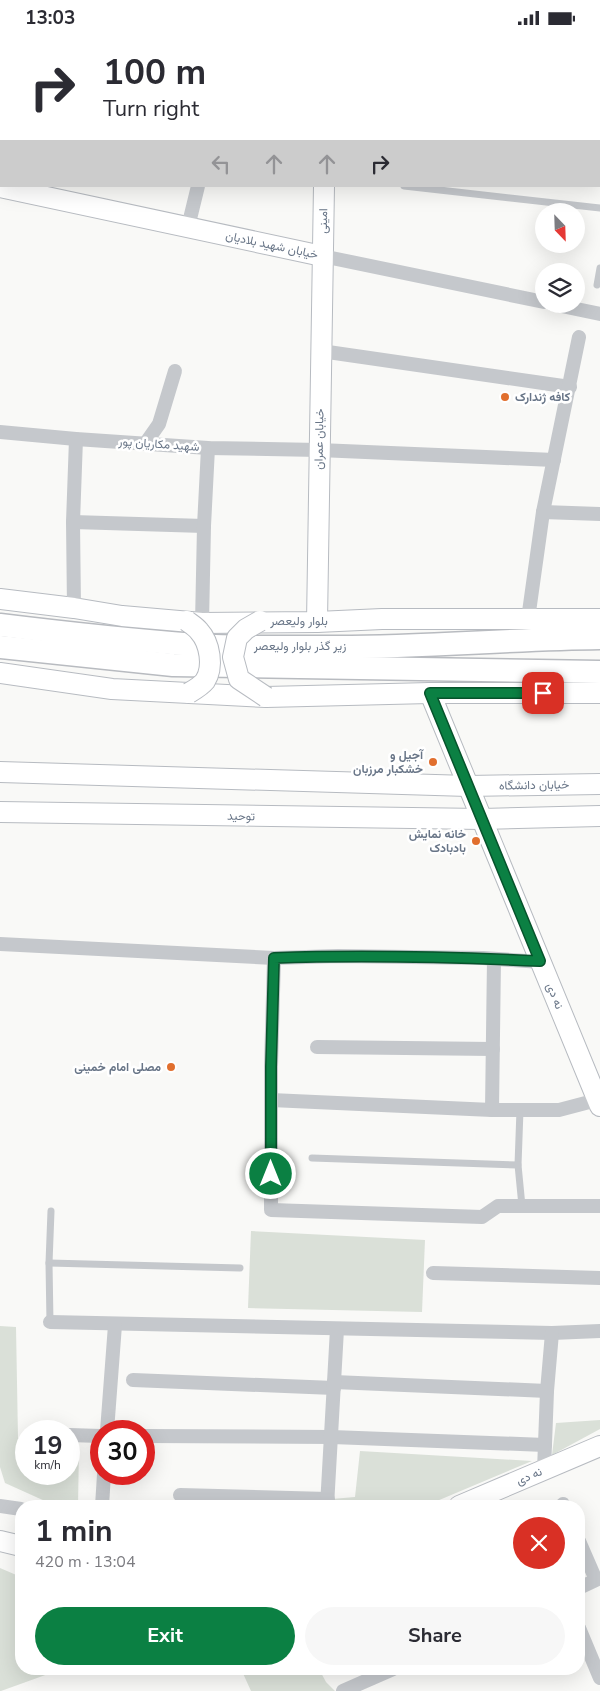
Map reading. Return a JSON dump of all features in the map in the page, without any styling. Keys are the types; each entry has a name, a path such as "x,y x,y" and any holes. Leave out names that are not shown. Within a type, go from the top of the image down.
{"main road":[{"name":"زیر گذر بلوار ولیعصر","path":"0,625 74,635 197,645 260,647 444,645 542,639 600,638"},
{"path":"0,647 173,665 600,672"}],"street":[{"name":"خیابان شهید بلادیان","path":"0,187 33,190 188,227 535,300"},
{"path":"188,227 198,187"},
{"name":"امینی","path":"322,256 324,187"},
{"name":"خیابان عمران","path":"317,622 322,256"},
{"path":"585,311 600,314"},
{"path":"528,619 543,512 579,337"},
{"path":"321,351 570,387"},
{"path":"145,443 159,424 175,371"},
{"name":"شهید مکاریان پور","path":"0,432 208,448 319,449 554,460"},
{"path":"74,608 73,522 76,439"},
{"path":"189,693 204,682 210,669 210,658 205,639 195,622 204,526 208,448"},
{"path":"543,512 600,514"},
{"path":"73,522 204,526"},
{"name":"بلوار ولیعصر","path":"0,599 74,608 122,617 195,622 317,622 382,619 600,619"},
{"path":"260,621 246,629 237,639 233,657 239,679 266,697"},
{"path":"0,673 112,689 266,697 430,693 600,693"},
{"name":"نه دی","path":"430,693 599,1103"},
{"path":"0,772 468,786"},
{"name":"خیابان دانشگاه","path":"468,786 600,784"},
{"name":"توحید","path":"0,812 482,819"},
{"path":"482,819 600,816"},
{"path":"0,944 274,958 338,956 540,961"},
{"path":"274,958 271,1211 482,1217 498,1206 600,1206"},
{"path":"492,1110 494,959"},
{"path":"316,1047 493,1049"},
{"path":"271,1100 492,1110 559,1110 599,1103"},
{"path":"433,1273 600,1278"},
{"path":"50,1322 115,1325 552,1333 600,1331"},
{"path":"109,1420 115,1325"},
{"path":"328,1500 337,1329"},
{"path":"544,1470 547,1391 552,1333"},
{"path":"133,1380 547,1391"},
{"path":"155,1436 332,1437 545,1445"},
{"name":"نه دی","path":"473,1500 600,1446"},
{"path":"102,1500 103,1485"},
{"path":"180,1495 286,1500"},
{"path":"0,1506 15,1508"},
{"path":"0,1541 15,1545"},
{"path":"585,1555 596,1580 585,1585"},
{"path":"585,1642 600,1678"},
{"path":"343,1691 379,1675"}],"lane":[{"path":"413,187 600,208"},
{"path":"598,285 600,268"},
{"path":"520,1110 518,1165 522,1206"},
{"path":"312,1158 518,1165"},
{"path":"50,1322 49,1263 51,1211"},
{"path":"49,1263 240,1268"}],"shaded area":[{"path":"251,1231 425,1240 422,1312 248,1308"},
{"path":"0,1326 16,1327 18,1420 15,1420 15,1485 78,1485 78,1500 43,1500 5,1483 0,1467"},
{"path":"600,1420 600,1429 552,1455 556,1423"},
{"path":"360,1451 532,1461 439,1500 332,1499 355,1497"},
{"path":"0,1568 15,1574 15,1675 45,1675 0,1691"},
{"path":"244,1675 322,1675 335,1691 251,1691"}],"place":[{"name":"کافه ژندارک","path":"505,397"},
{"name":"آجیل و خشکبار مرزبان","path":"433,762"},
{"name":"خانه نمایش بادبادک","path":"476,841"},
{"name":"مصلی امام خمینی","path":"171,1067"}],"route":[{"path":"271,1174 274,958 338,956 483,958 540,961 430,693 543,693"}]}
